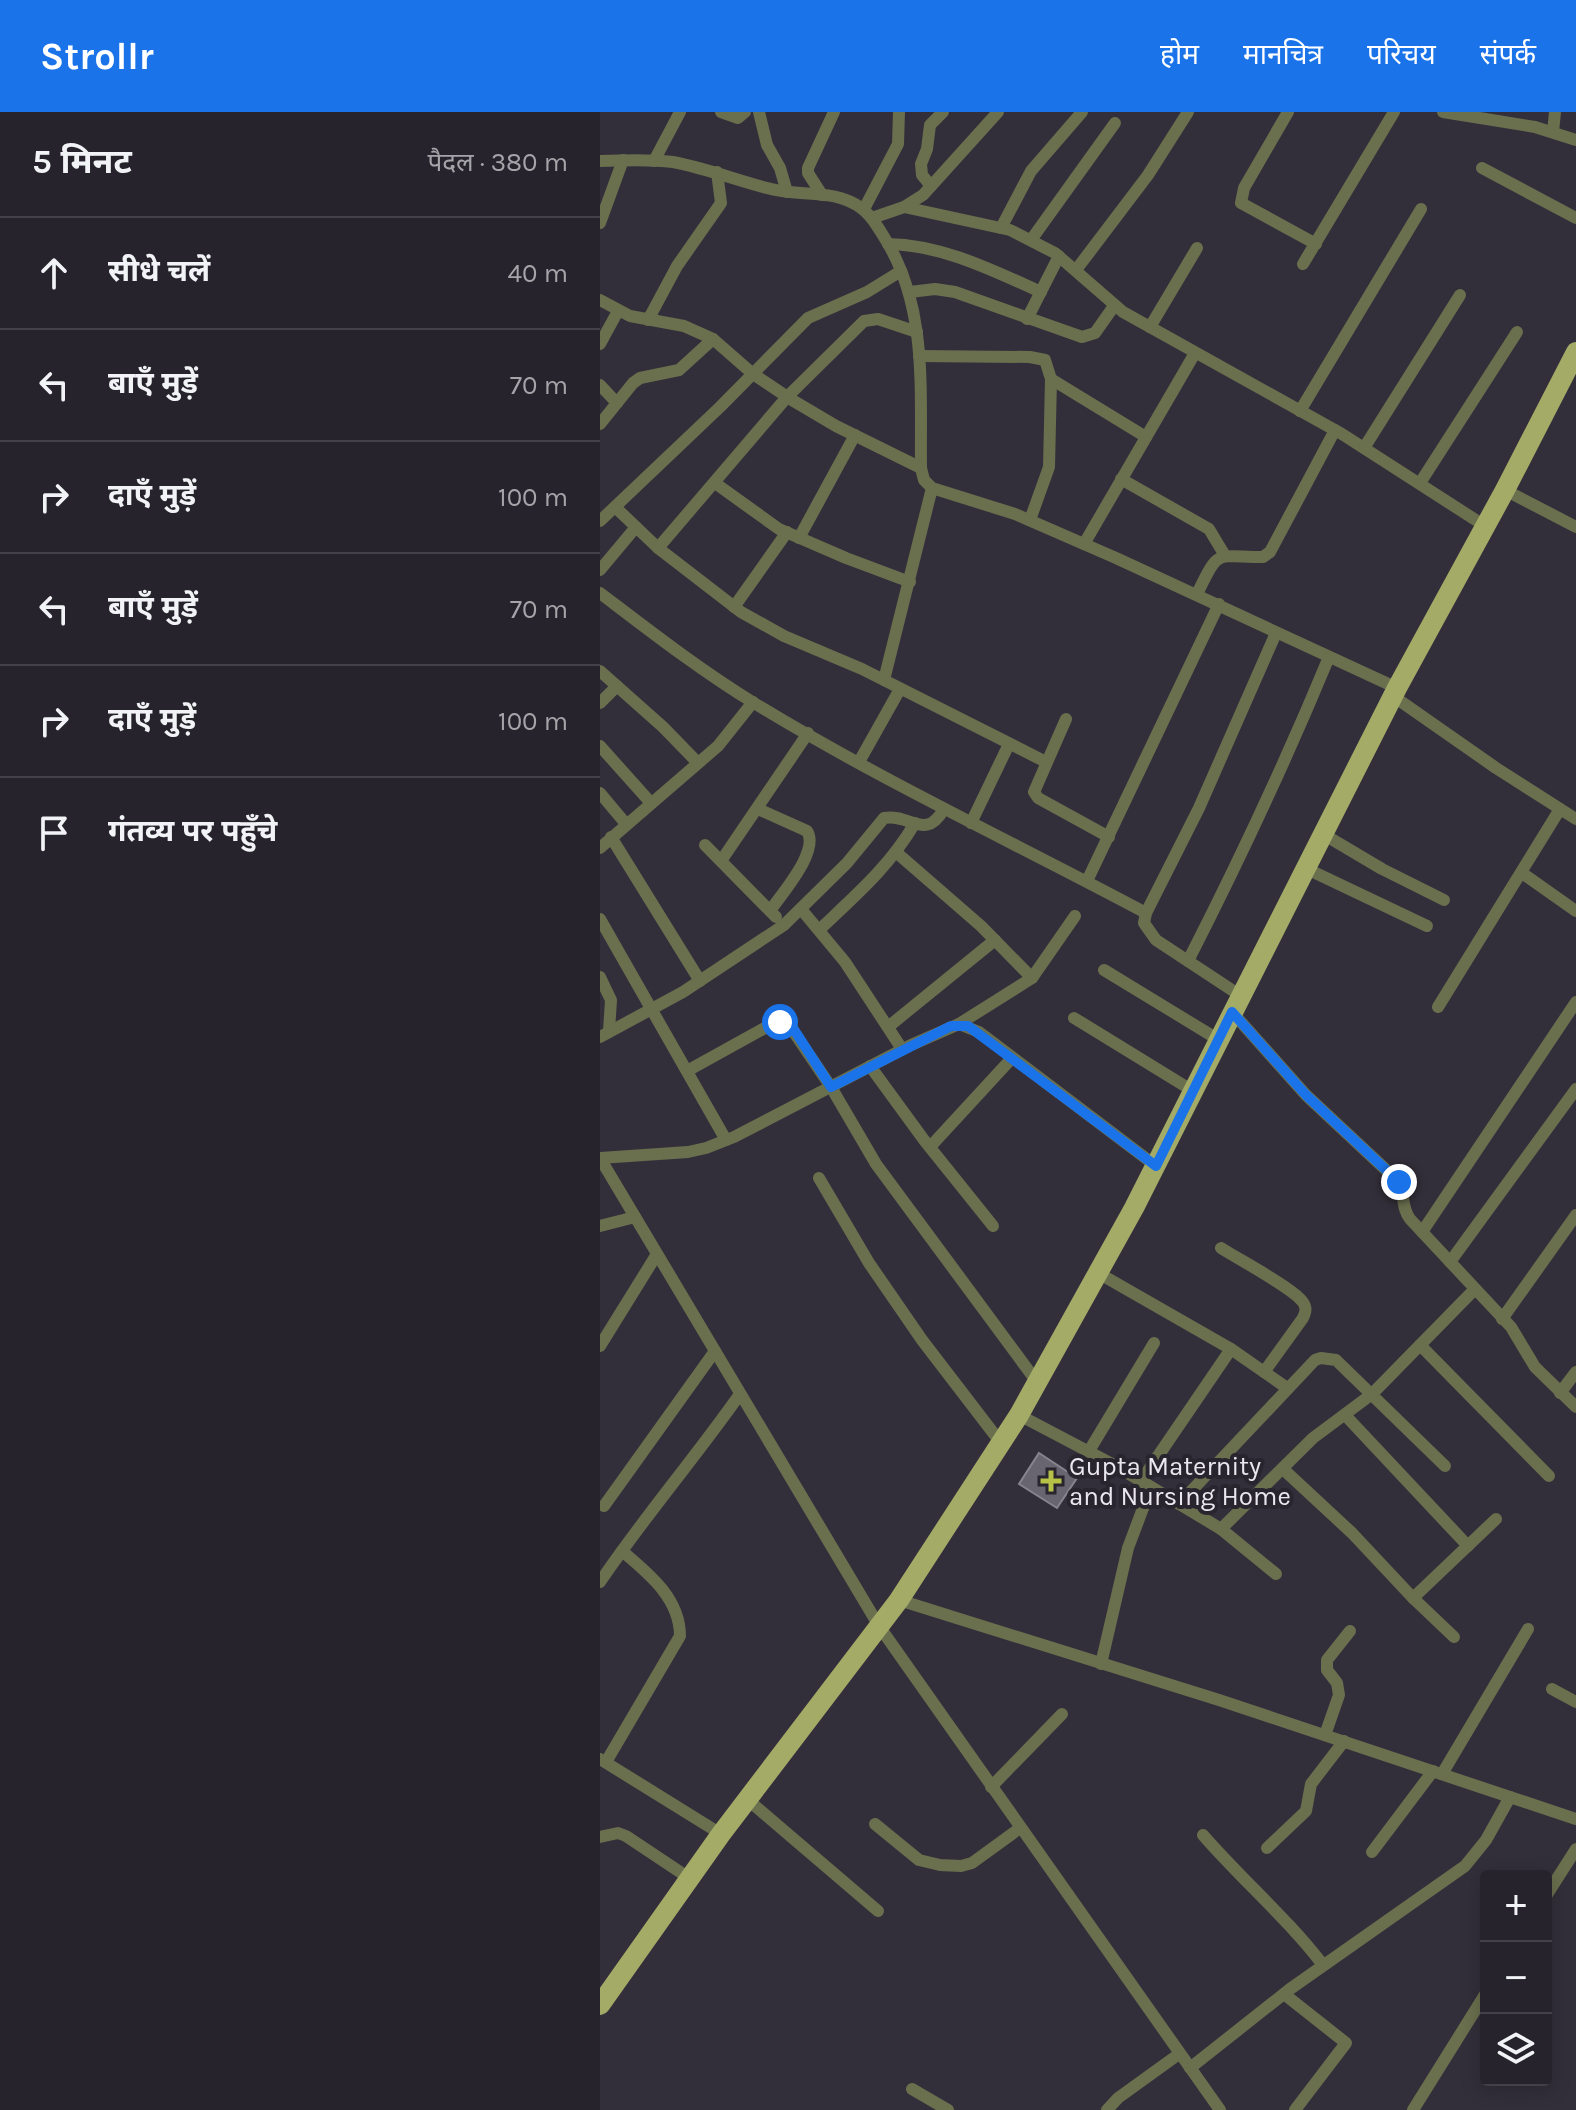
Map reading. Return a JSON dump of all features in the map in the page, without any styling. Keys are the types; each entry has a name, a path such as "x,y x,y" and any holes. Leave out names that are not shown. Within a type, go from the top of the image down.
{"main road":[{"path":"600,2005 721,1834 899,1600 1019,1415 1100,1274 1395,692 1576,352"}],"street":[{"path":"654,161 680,112"},
{"path":"721,112 738,118 745,112"},
{"path":"759,112 767,145 780,168 787,192"},
{"path":"822,195 808,168 834,112"},
{"path":"868,213 898,144 900,116 887,112"},
{"path":"931,186 922,175 921,164 927,149 930,125 943,112"},
{"path":"904,207 923,195 998,112"},
{"path":"1001,228 1031,171 1082,112"},
{"path":"1076,270 1148,175 1188,112"},
{"path":"1288,112 1244,188 1241,203 1316,244"},
{"path":"1303,264 1394,112"},
{"path":"1443,112 1553,132 1576,140"},
{"path":"1553,132 1555,112"},
{"path":"1031,240 1115,123"},
{"path":"600,223 623,160"},
{"path":"600,161 654,161 717,172 770,189 850,201 868,213 888,244 910,292 919,356 921,468 924,480 932,488 1030,520 1329,657 1395,692 1576,819"},
{"path":"1482,168 1576,218"},
{"path":"648,320 677,266 721,203 717,172"},
{"path":"868,213 904,207 1001,228 1031,240 1059,256 1114,306 1335,430 1485,526"},
{"path":"1300,411 1421,209"},
{"path":"888,244 917,246 971,260 1041,292"},
{"path":"1150,327 1197,248"},
{"path":"1027,319 1059,256"},
{"path":"600,521 808,318 867,292 901,271"},
{"path":"910,292 935,289 955,292 1082,337 1090,336 1114,306"},
{"path":"1364,448 1460,295"},
{"path":"600,300 618,311 684,326 713,339 753,374 787,397 921,468"},
{"path":"600,344 618,311"},
{"path":"658,548 787,397 853,331 869,318 917,332"},
{"path":"1420,483 1517,332"},
{"path":"600,424 633,383 640,378 679,370 713,339"},
{"path":"1084,544 1195,353"},
{"path":"919,356 1045,360 1051,379 1049,467 1030,520"},
{"path":"1051,379 1146,437"},
{"path":"600,385 617,403"},
{"path":"1197,594 1216,558 1224,554 1263,557 1270,552 1335,430"},
{"path":"734,607 793,535 855,435"},
{"path":"1121,479 1209,529 1224,554"},
{"path":"715,483 762,519 793,535 910,582"},
{"path":"884,680 932,488"},
{"path":"1505,490 1576,527"},
{"path":"615,507 658,548 734,607 784,636 884,680 1046,762"},
{"path":"600,570 636,527"},
{"path":"600,593 753,702 944,809 1146,913"},
{"path":"1087,881 1219,604"},
{"path":"1276,633 1199,808 1146,913 1144,923 1156,940 1188,961 1236,1004 1306,1095 1399,1182 1404,1210 1511,1327 1535,1367 1576,1407"},
{"path":"1188,961 1273,787 1329,657"},
{"path":"600,671 698,763"},
{"path":"600,703 617,686"},
{"path":"859,762 900,689"},
{"path":"600,848 727,737 753,702"},
{"path":"1066,719 1035,786 1038,798 1109,837"},
{"path":"721,861 808,733"},
{"path":"971,823 1009,744"},
{"path":"600,746 651,803"},
{"path":"600,793 626,824"},
{"path":"758,809 807,831 811,837 810,851 770,911"},
{"path":"605,1034 700,981 784,925 847,863 884,818 933,824 944,809"},
{"path":"1438,1007 1560,809"},
{"path":"819,930 880,873 897,853 915,823"},
{"path":"1323,834 1382,869 1444,900"},
{"path":"611,837 700,981"},
{"path":"705,845 784,925"},
{"path":"897,853 995,940 1032,978"},
{"path":"1305,868 1427,926"},
{"path":"1522,873 1576,911"},
{"path":"801,909 845,962 902,1049"},
{"path":"1075,916 1032,978 959,1024 902,1049 726,1140 688,1152 600,1158 879,1626 1220,2110"},
{"path":"600,919 726,1140"},
{"path":"888,1027 995,940"},
{"path":"1104,970 1219,1040"},
{"path":"600,977 611,1000 605,1034"},
{"path":"1422,1232 1576,1002"},
{"path":"1074,1018 1193,1091"},
{"path":"687,1071 772,1024 787,1022 831,1087 876,1164 1037,1382"},
{"path":"959,1024 979,1032 1156,1166"},
{"path":"930,1147 1012,1058"},
{"path":"870,1066 993,1226"},
{"path":"1450,1262 1576,1089"},
{"path":"819,1178 869,1263 1001,1443"},
{"path":"1502,1319 1576,1215"},
{"path":"600,1226 635,1217"},
{"path":"1221,1248 1293,1293 1305,1304 1303,1318 1264,1372"},
{"path":"600,1346 657,1254"},
{"path":"1100,1274 1231,1349 1287,1388"},
{"path":"1221,1529 1313,1438 1372,1394 1475,1289"},
{"path":"1089,1451 1154,1343"},
{"path":"1420,1345 1549,1476"},
{"path":"1101,1664 1146,1484 1231,1349"},
{"path":"604,1506 715,1351"},
{"path":"1179,1504 1315,1360 1329,1358 1336,1360 1445,1466"},
{"path":"1560,1393 1576,1372"},
{"path":"600,1582 700,1452 740,1394"},
{"path":"1019,1415 1089,1451 1221,1529 1276,1574"},
{"path":"1345,1415 1468,1546"},
{"path":"1283,1469 1352,1533 1454,1637"},
{"path":"1413,1598 1496,1519"},
{"path":"622,1551 663,1589 675,1612 680,1636 603,1760 721,1834"},
{"path":"899,1600 1344,1741 1576,1819"},
{"path":"1372,1852 1438,1772 1528,1629"},
{"path":"1325,1735 1339,1695 1337,1683 1327,1670 1327,1660 1350,1631"},
{"path":"1552,1689 1576,1702"},
{"path":"991,1787 1062,1714"},
{"path":"1267,1848 1306,1811 1311,1784 1344,1741"},
{"path":"1190,2068 1323,1965 1465,1866 1486,1840 1510,1797"},
{"path":"747,1799 878,1911"},
{"path":"875,1824 919,1860 940,1865 972,1863 1020,1828"},
{"path":"600,1837 618,1833 626,1836 689,1878"},
{"path":"1203,1835 1294,1929 1323,1965"},
{"path":"1552,1887 1576,1849"},
{"path":"1284,1994 1346,2043 1295,2110"},
{"path":"1413,2110 1480,2003"},
{"path":"1107,2110 1118,2098 1179,2054"},
{"path":"912,2089 948,2110"}],"building":[{"path":"1039,1453 1077,1478 1057,1508 1019,1484"}],"place":[{"name":"Gupta Maternity and Nursing Home","path":"1051,1481"}],"route":[{"path":"780,1022 787,1022 793,1028 831,1087 951,1026 968,1026 1156,1166 1232,1012 1306,1095 1399,1182"}]}
